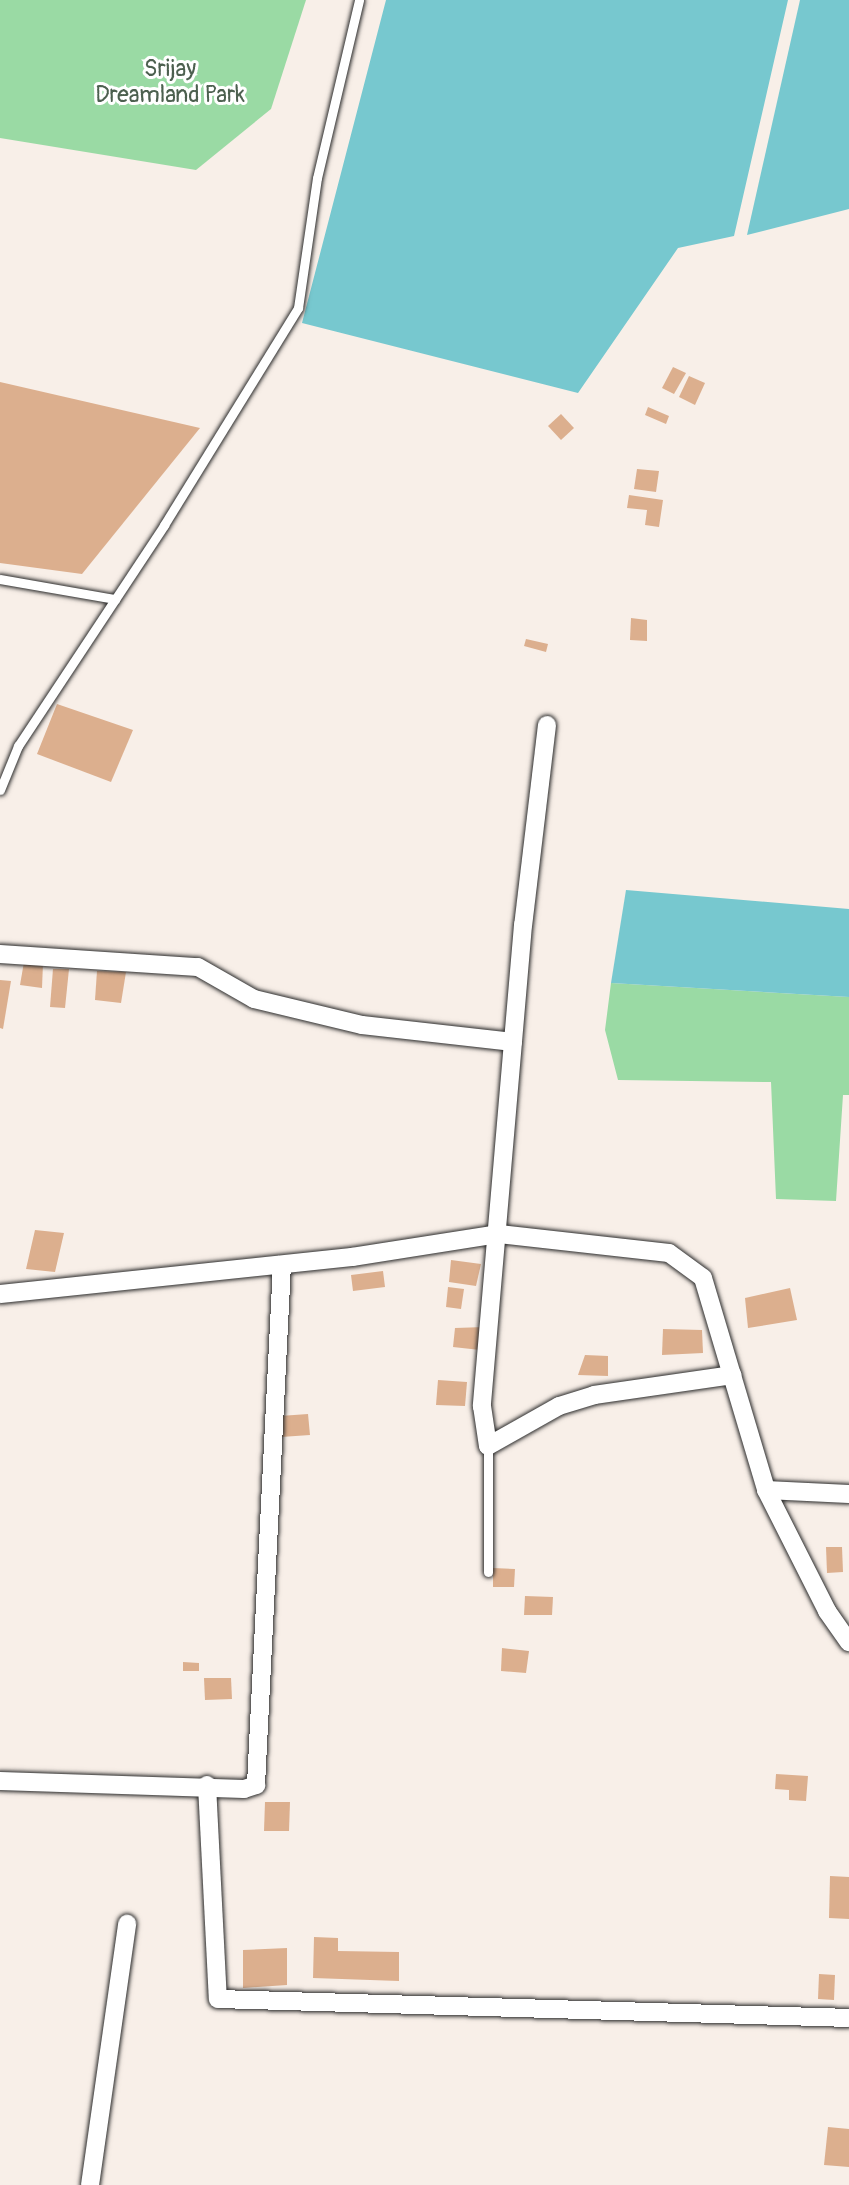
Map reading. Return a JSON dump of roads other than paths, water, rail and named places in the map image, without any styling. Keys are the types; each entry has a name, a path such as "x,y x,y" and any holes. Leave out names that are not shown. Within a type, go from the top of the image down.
{"street":[{"path":"547,725 513,1042 499,1234 482,1406 488,1447 559,1406 594,1395 733,1375"},
{"path":"0,954 198,968 254,999 348,1022 513,1042"},
{"path":"0,1294 282,1265 499,1234 669,1253 687,1262 703,1278 766,1490 827,1611 849,1642"},
{"path":"0,1781 208,1784 244,1789 256,1785 259,1775 265,1538 282,1265"},
{"path":"766,1490 849,1494"},
{"path":"208,1784 218,1999 849,2018"},
{"path":"90,2185 127,1924"}],"lane":[{"path":"0,790 18,747 115,599 298,308 317,178 359,0"},
{"path":"0,579 115,599"},
{"path":"488,1447 488,1572"}],"water":[{"path":"386,0 788,0 734,236 678,248 578,393 302,323"},
{"path":"800,0 849,0 849,209 747,235"},
{"path":"626,890 849,909 849,997 611,983"}],"park label":[{"name":"Srijay Dreamland Park","path":"170,82"}]}
